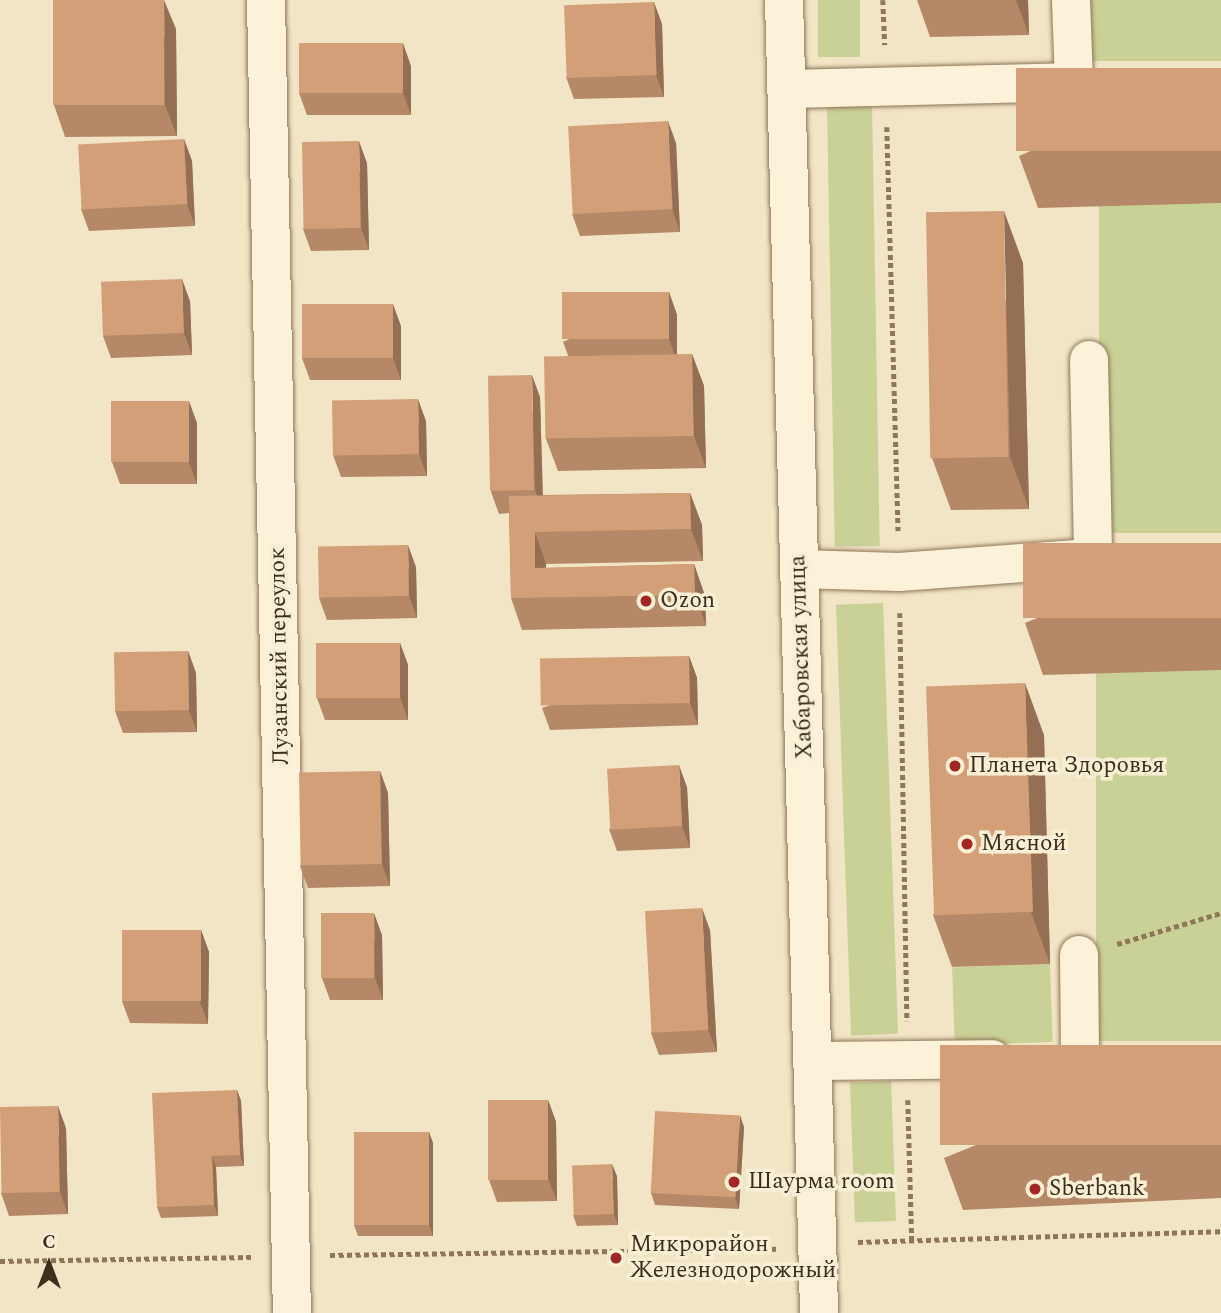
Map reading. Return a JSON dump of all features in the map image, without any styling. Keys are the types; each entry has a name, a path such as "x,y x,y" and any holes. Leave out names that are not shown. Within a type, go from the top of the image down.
{"street":[{"name":"Лузанский переулок","path":"266,0 292,1313"},
{"name":"Хабаровская улица","path":"784,0 819,1313"},
{"path":"1072,0 1074,82"},
{"path":"787,89 886,84 1114,81"},
{"path":"1089,360 1093,558"},
{"path":"799,569 899,572 1132,557"},
{"path":"1079,955 1080,1057"},
{"path":"812,1061 907,1062 1118,1055"}],"path":[{"path":"883,0 899,572 907,999"},
{"path":"1079,955 1221,913"},
{"path":"907,1062 912,1239"},
{"path":"0,1261 751,1250 912,1239 1221,1231"}],"green space":[{"path":"818,0 860,0 860,57 818,57"},
{"path":"1088,0 1221,0 1221,61 1088,61"},
{"path":"872,103 880,546 835,547 827,104"},
{"path":"1099,203 1221,203 1221,533 1099,533"},
{"path":"883,603 898,1034 851,1035 836,605"},
{"path":"1096,670 1221,670 1221,1041 1096,1041"},
{"path":"1050,964 1053,1042 955,1045 952,967"},
{"path":"891,1081 896,1221 855,1222 850,1082"}],"building":[{"path":"53,0 164,0 164,105 53,105"},
{"path":"654,2 657,75 567,78 564,5"},
{"path":"299,43 403,43 403,93 299,93"},
{"path":"1016,68 1221,68 1221,151 1016,151"},
{"path":"668,121 673,209 573,214 568,126"},
{"path":"184,139 187,204 82,209 78,145"},
{"path":"359,141 361,228 304,229 302,142"},
{"path":"1004,211 1008,457 930,458 926,212"},
{"path":"182,279 184,333 103,336 101,282"},
{"path":"562,292 669,292 669,339 562,339"},
{"path":"302,304 393,304 393,358 302,358"},
{"path":"692,354 693,436 545,439 544,357"},
{"path":"532,375 534,490 490,491 488,376"},
{"path":"418,399 419,454 333,455 332,401"},
{"path":"111,401 189,401 189,462 111,462"},
{"path":"690,493 691,529 535,532 535,568 694,564 695,595 511,598 509,496"},
{"path":"1023,543 1221,543 1221,618 1023,618"},
{"path":"408,545 409,596 319,598 318,547"},
{"path":"316,643 400,643 400,698 316,698"},
{"path":"188,651 189,710 115,711 114,652"},
{"path":"689,656 690,703 541,706 540,659"},
{"path":"1025,683 1033,912 934,915 926,686"},
{"path":"679,765 682,826 610,830 607,769"},
{"path":"380,771 382,864 301,865 299,772"},
{"path":"702,908 708,1030 651,1033 645,911"},
{"path":"321,913 374,913 374,978 321,978"},
{"path":"122,930 201,930 201,1001 122,1001"},
{"path":"940,1045 1221,1045 1221,1145 940,1145"},
{"path":"237,1090 240,1155 212,1156 214,1205 157,1207 152,1093"},
{"path":"488,1100 548,1100 548,1180 488,1180"},
{"path":"58,1106 60,1192 2,1193 0,1107"},
{"path":"655,1111 740,1115 736,1197 651,1193"},
{"path":"354,1132 429,1132 429,1225 354,1225"},
{"path":"612,1164 614,1214 574,1215 572,1165"}],"place":[{"name":"Ozon","path":"646,601"},
{"name":"Планета Здоровья","path":"955,766"},
{"name":"Мясной","path":"967,844"},
{"name":"Шаурма room","path":"734,1182"},
{"name":"Sberbank","path":"1035,1189"},
{"name":"Микрорайон Железнодорожный","path":"616,1258"}]}
